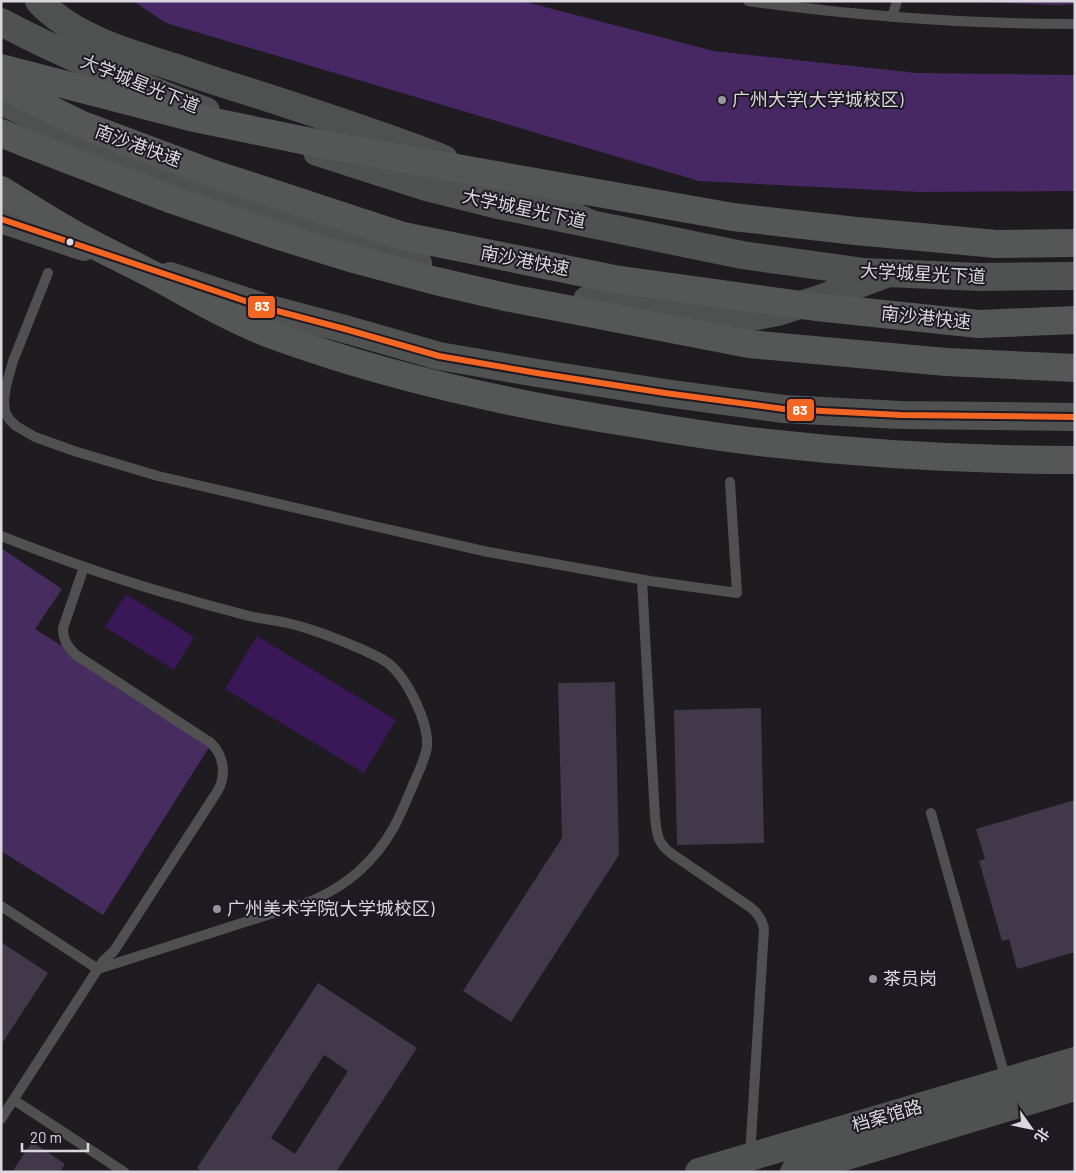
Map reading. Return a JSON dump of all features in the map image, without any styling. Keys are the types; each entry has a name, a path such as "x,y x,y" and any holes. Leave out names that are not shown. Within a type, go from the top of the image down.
{"highway":[{"path":"1,68 190,117 321,144 733,217 856,232 996,244 1075,243"},
{"name":"南沙港快速","path":"1,86 80,124 211,173 403,236 614,279 816,307 980,324 1075,320"},
{"name":"南沙港快速","path":"1,133 170,199 276,235 360,261 510,298 749,344 946,362 1075,368"},
{"path":"1,190 79,237 210,307 264,331 341,358 425,382 569,413 758,442 936,456 1075,460"}],"main road":[{"path":"39,1 59,19 109,45 143,58 328,117 396,141 511,186 591,224"},
{"name":"大学城星光下道","path":"1,22 85,63 146,89 332,157 426,187 498,205 742,255 864,272 979,277 1075,276"},
{"path":"1,101 96,147 256,209 394,256 482,281 560,296 702,317 747,318 778,312 889,273"},
{"path":"1,180 152,270"},
{"path":"1,219 266,308 439,356 665,393 784,409 901,415 1075,417"},
{"name":"档案馆路","path":"699,1172 1075,1061"},
{"name":"档案馆路","path":"794,1172 1075,1087"}],"lane":[{"path":"748,1 830,12 892,17 1017,24 1075,24"},
{"path":"892,17 897,1"},
{"path":"48,273 13,361 6,386 5,412 9,420 16,426 36,437 74,451 158,476 488,552 642,580 737,593 730,482"},
{"path":"1,536 84,566 177,596 248,616 286,623 328,635 375,655 389,664 402,678 413,696 423,720 427,748 395,826 373,857 350,879 311,901 98,969"},
{"path":"1,1119 98,969 114,951 217,792 222,781 222,763 218,752 211,743 68,648 63,628 84,566"},
{"path":"642,580 655,817 659,840 661,845 672,854 755,911 759,915 764,929 750,1157"},
{"path":"931,813 1006,1081"},
{"path":"1,906 98,969"},
{"path":"14,1100 124,1172"}],"shaded area":[{"name":"广州大学(大学城校区)","path":"133,1 522,1 714,51 917,73 1075,75 1075,191 918,192 699,181 166,23"},
{"path":"948,1 1075,1 1075,4 1060,5"},
{"path":"1,548 62,589 35,629 213,741 103,915 1,851"},
{"path":"126,594 194,637 174,670 105,627"},
{"path":"257,636 396,720 364,773 225,689"}],"building":[{"path":"615,682 619,855 511,1022 463,991 562,838 558,683"},
{"path":"761,708 764,843 677,845 674,710"},
{"path":"1075,800 1075,952 1017,969 1009,939 1002,941 979,861 985,859 976,829"},
{"path":"1,942 48,973 1,1045"},
{"path":"318,983 417,1048 336,1172 202,1172 197,1168","holes":["324,1055 348,1071 295,1154 271,1138"]},
{"path":"32,1142 65,1164 60,1172 12,1172"}],"transit line":[{"name":"83","path":"1,219 266,308 439,356 665,393 784,409 901,415 1075,417"}],"place":[{"name":"广州大学(大学城校区)","path":"722,100"},
{"name":"广州美术学院(大学城校区)","path":"217,909"},
{"name":"茶员岗","path":"873,979"}]}
